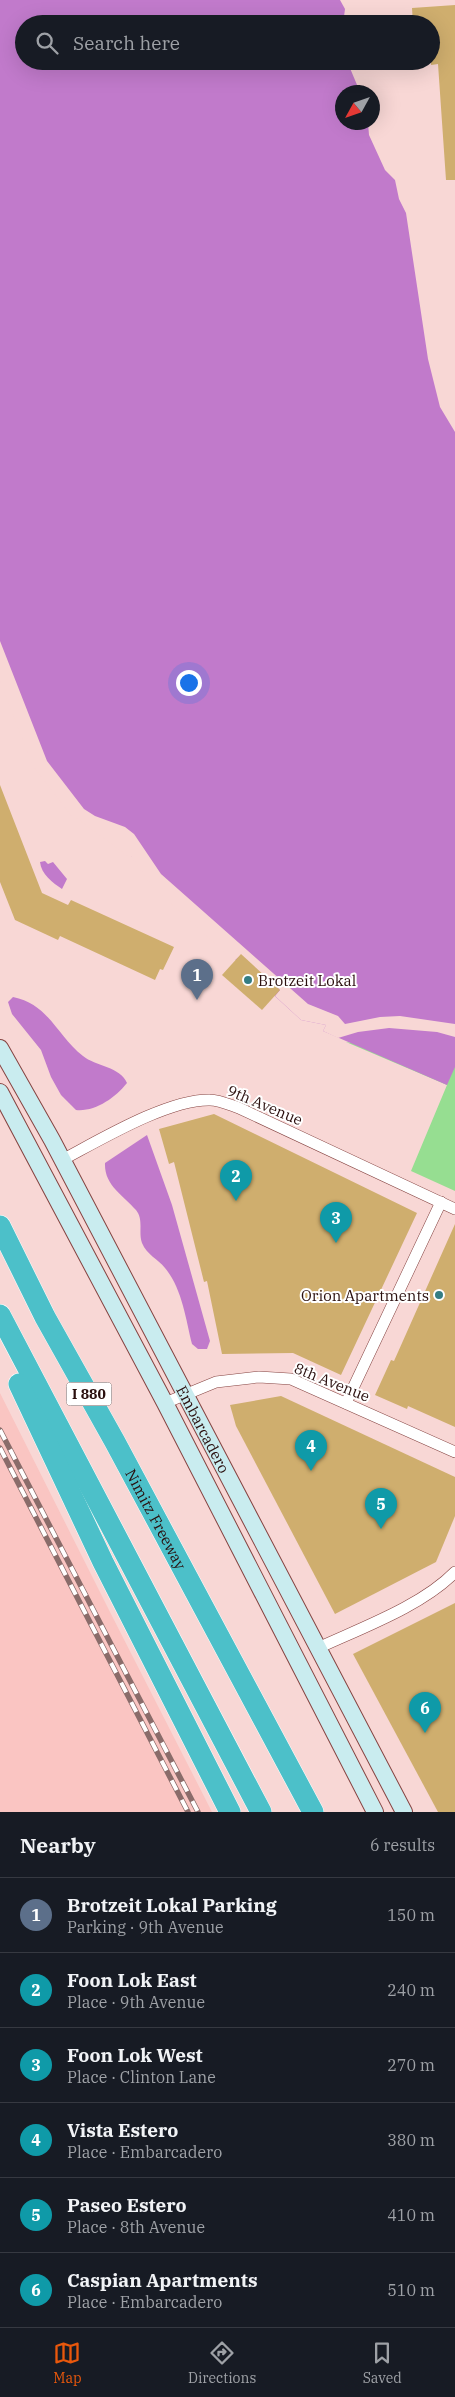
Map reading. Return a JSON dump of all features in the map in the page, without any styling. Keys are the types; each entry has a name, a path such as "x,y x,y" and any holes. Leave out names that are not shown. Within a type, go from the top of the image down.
{"highway":[{"name":"Nimitz Freeway","path":"0,1226 45,1317 212,1622 313,1812"},
{"name":"I 880","path":"0,1315 260,1812"},
{"path":"0,1340 103,1562 230,1812"}],"main road":[{"name":"Embarcadero","path":"0,1048 62,1160 404,1812"},
{"name":"Embarcadero","path":"0,1092 165,1403 244,1561 375,1812"}],"street":[{"name":"9th Avenue","path":"62,1160 164,1109 196,1100 212,1100 239,1108 455,1209"},
{"path":"346,1402 441,1202"},
{"name":"8th Avenue","path":"165,1403 216,1382 259,1377 290,1379 346,1402 455,1452"},
{"path":"318,1648 424,1598 455,1572"}],"shaded area":[{"path":"0,0 340,0 345,9 344,15 15,15 15,70 351,70 357,85 335,85 335,130 369,130 369,135 385,170 395,180 399,199 406,213 428,359 440,407 455,432 455,1067 447,1085 323,1031 326,1025 301,1020 156,887 135,859 111,839 75,816 0,675"},
{"path":"45,861 48,864 53,862 67,879 62,889 45,874 40,862"},
{"path":"13,997 35,1006 44,1013 83,1056 119,1073 127,1083 117,1094 104,1103 90,1109 76,1110 61,1095 51,1077 41,1050 12,1014 8,1002"},
{"path":"147,1135 172,1205 210,1341 207,1349 198,1349 192,1344 183,1304 176,1285 165,1268 144,1247 141,1239 140,1218 136,1210 111,1184 106,1171 105,1163"},
{"path":"0,1393 111,1614 212,1812 0,1812"}],"green space":[{"path":"346,1042 455,1060 455,1191 411,1171 447,1085"}],"pier":[{"path":"0,641 47,761 84,809 95,816 125,827 134,834 161,874 308,1004 338,1016 345,1024 380,1017 400,1016 455,1024 455,1037 437,1032 389,1028 358,1032 338,1038 323,1031 326,1025 301,1020 275,996 280,990 241,955 234,961 152,886 131,856 129,857 75,817 73,818 33,766 0,681"}],"building":[{"path":"455,5 455,180 446,180 438,70 440,70 440,15 412,15 412,8"},
{"path":"0,785 42,893 68,905 71,900 174,947 163,970 160,969 155,980 60,936 58,940 15,920 0,882"},
{"name":"Brotzeit Lokal","path":"241,954 280,990 262,1010 222,975"},
{"path":"214,1114 417,1213 341,1375 293,1353 222,1354 207,1281 204,1282 174,1162 169,1164 159,1129"},
{"name":"Orion Apartments","path":"455,1224 455,1427 408,1406 407,1409 375,1395 391,1360 394,1361"},
{"path":"281,1396 455,1477 455,1516 436,1562 335,1614 236,1426 230,1405"},
{"path":"455,1603 455,1812 438,1812 353,1654"}],"railway":[{"path":"0,1430 198,1812"},
{"path":"0,1448 188,1812"}],"place":[{"name":"Brotzeit Lokal","path":"248,980"},
{"name":"Brotzeit Lokal Parking","path":"197,1000"},
{"name":"Foon Lok East","path":"236,1201"},
{"name":"Foon Lok West","path":"336,1243"},
{"name":"Orion Apartments","path":"439,1295"},
{"name":"Vista Estero","path":"311,1471"},
{"name":"Paseo Estero","path":"381,1529"},
{"name":"Caspian Apartments","path":"425,1733"}]}
